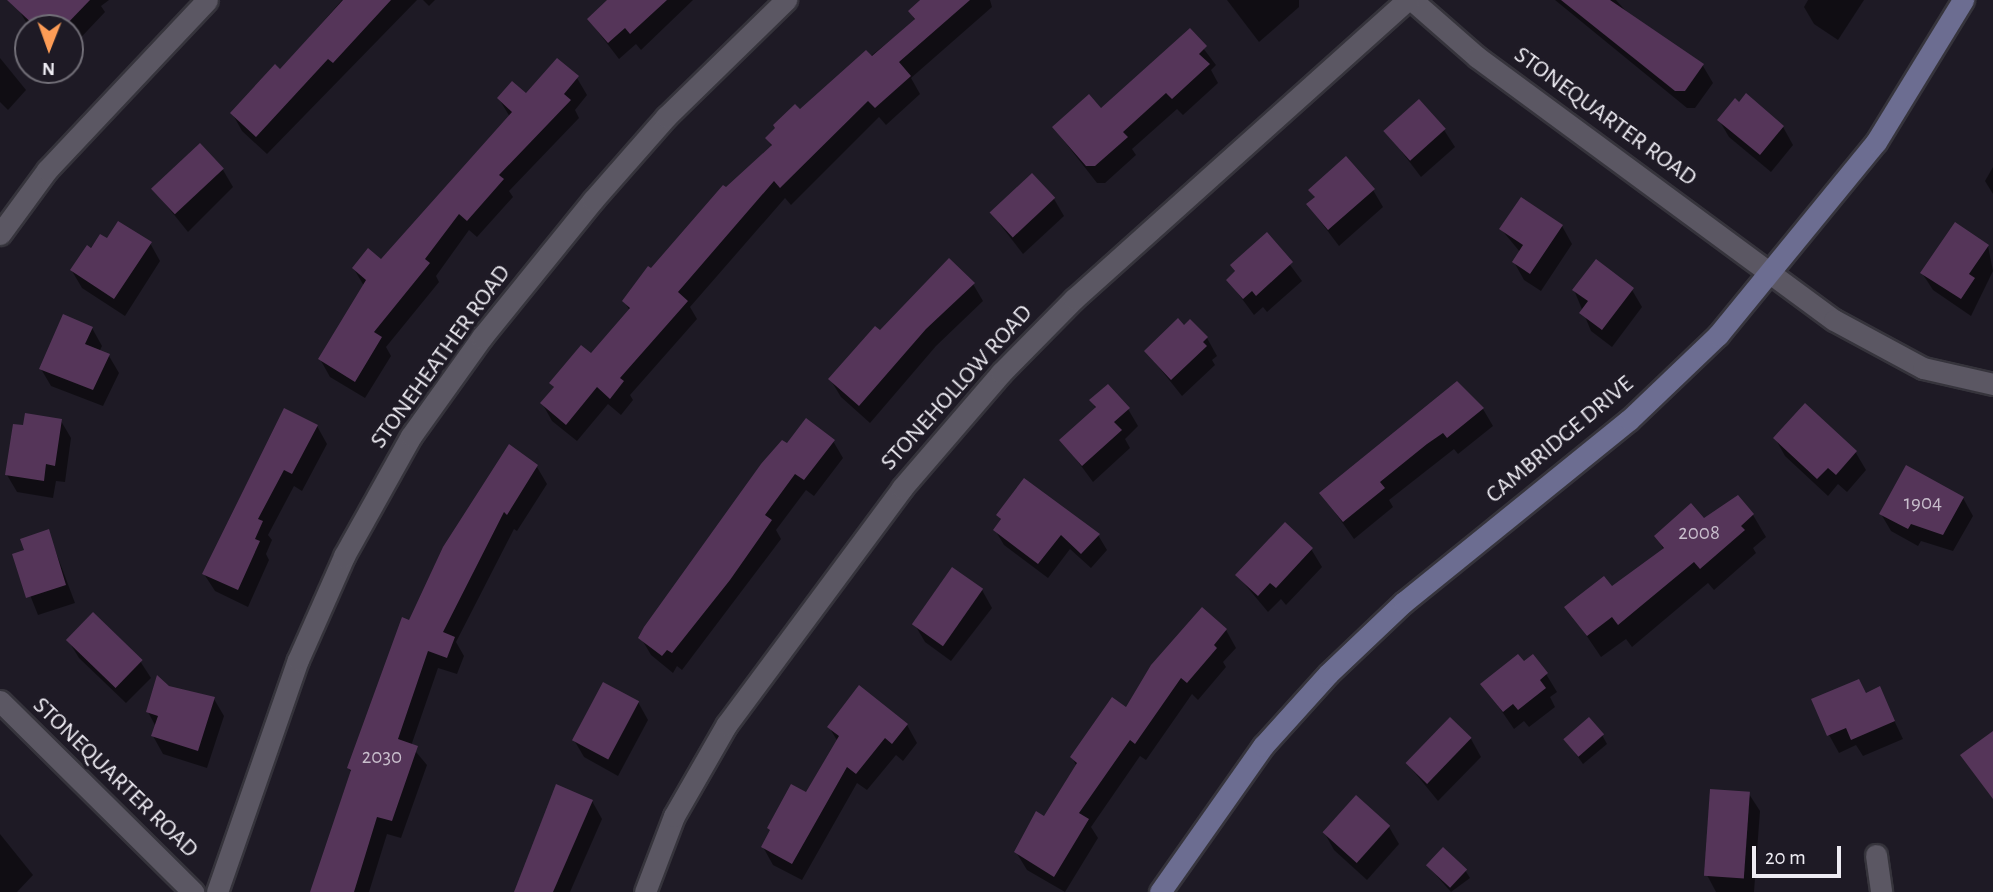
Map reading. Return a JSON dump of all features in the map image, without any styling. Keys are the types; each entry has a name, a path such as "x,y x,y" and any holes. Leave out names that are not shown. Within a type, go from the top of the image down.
{"street":[{"path":"0,234 47,170 207,0"},
{"name":"STONEHEATHER ROAD","path":"217,892 298,660 344,556 411,436 482,337 593,200 666,117 786,0"},
{"name":"STONEQUARTER ROAD","path":"1409,0 1477,57 1860,336 1923,368 1993,384"},
{"name":"STONEHOLLOW ROAD","path":"645,892 674,816 727,724 911,478 1001,373 1074,299 1409,0"},
{"name":"CAMBRIDGE DRIVE","path":"1160,892 1263,746 1328,674 1404,602 1629,420 1718,335 1875,142 1964,0"},
{"name":"STONEQUARTER ROAD","path":"0,701 194,892"},
{"path":"1876,855 1881,892"}],"building":[{"path":"7,0 90,0 76,14 22,14"},
{"path":"343,0 391,0 333,63 328,59 256,137 230,113 275,64 280,69"},
{"path":"607,0 667,0 630,34 625,28 608,43 587,19"},
{"path":"920,0 970,0 899,62 911,76 875,108 868,101 780,188 774,181 678,292 688,301 620,378 624,381 610,399 597,387 566,425 540,403 554,387 549,383 581,345 591,353 630,308 622,301 648,266 651,268 723,185 726,187 772,145 765,138 775,128 773,125 795,104 800,109 866,50 872,56 915,19 908,11"},
{"path":"1561,0 1610,0 1704,64 1685,91 1675,91"},
{"path":"1190,28 1207,46 1199,54 1210,64 1172,99 1166,93 1123,132 1128,137 1095,166 1086,166 1052,127 1089,94 1101,108"},
{"path":"557,58 579,76 564,94 571,100 499,175 504,179 467,221 459,214 425,259 430,263 374,332 382,337 355,382 318,359 366,280 352,268 368,248 381,259 512,112 497,98 512,81 526,93"},
{"path":"1746,93 1784,126 1760,155 1717,120 1735,98 1739,102"},
{"path":"1419,99 1446,129 1410,161 1383,131"},
{"path":"200,143 224,169 175,214 151,189"},
{"path":"1346,156 1375,189 1328,230 1306,204 1315,197 1308,190"},
{"path":"1032,173 1055,198 1013,237 990,213"},
{"path":"1521,197 1563,225 1530,274 1512,262 1523,245 1499,229"},
{"path":"118,221 152,242 114,299 70,270 87,245 91,248 100,234 107,238"},
{"path":"1955,222 1989,245 1969,274 1975,278 1961,299 1920,273"},
{"path":"1267,232 1293,262 1256,296 1252,291 1243,299 1226,280 1235,271 1230,265"},
{"path":"949,258 975,283 926,329 859,406 828,379 875,326 880,330"},
{"path":"1596,259 1634,288 1602,330 1579,313 1588,301 1572,290"},
{"path":"63,314 93,327 85,344 110,354 93,390 39,369"},
{"path":"1178,318 1184,325 1190,319 1208,337 1203,342 1207,346 1171,380 1144,351"},
{"path":"1457,381 1484,408 1447,438 1443,433 1427,444 1380,482 1385,488 1343,522 1319,493"},
{"path":"1108,384 1130,408 1114,422 1122,430 1082,466 1059,440 1096,407 1089,400"},
{"path":"1805,403 1857,451 1836,475 1828,468 1817,479 1773,438"},
{"path":"284,408 318,425 292,474 284,470 258,519 263,521 255,539 260,541 238,590 202,574"},
{"path":"25,413 62,419 55,466 46,464 44,481 5,475 13,424 23,425"},
{"path":"806,418 835,440 804,480 795,474 765,515 772,520 730,580 672,653 667,650 662,656 638,638 644,627 761,464 782,440 787,443"},
{"path":"509,444 538,465 507,515 504,512 443,632 455,637 447,658 428,651 398,739 418,746 392,821 377,817 354,892 310,892 351,770 347,768 402,617 409,620 443,547"},
{"path":"1906,465 1964,497 1943,535 1911,524 1908,529 1879,514"},
{"path":"1024,478 1100,534 1081,554 1061,535 1038,564 993,530 1001,519 996,515"},
{"path":"1738,495 1754,514 1741,526 1745,530 1700,569 1694,562 1618,625 1612,617 1587,636 1564,607 1604,576 1612,586 1664,548 1654,536 1691,503 1704,518"},
{"path":"1285,522 1313,548 1276,588 1270,583 1258,596 1235,575"},
{"path":"49,529 66,585 26,598 12,554 24,550 20,539"},
{"path":"952,567 983,589 943,646 912,624"},
{"path":"1202,607 1227,629 1214,645 1217,648 1187,683 1181,678 1135,744 1130,740 1079,813 1089,819 1054,877 1014,852 1036,811 1044,816 1077,763 1070,757 1112,697 1126,707 1151,665"},
{"path":"93,612 143,660 116,688 66,640"},
{"path":"1518,654 1524,661 1533,654 1548,673 1540,680 1546,688 1518,710 1513,704 1503,712 1480,684"},
{"path":"157,675 169,686 215,697 198,751 151,736 158,716 146,712"},
{"path":"1859,679 1866,693 1880,686 1895,721 1851,740 1846,728 1827,736 1811,699"},
{"path":"603,682 639,701 608,760 572,740"},
{"path":"859,685 908,724 892,744 885,738 856,774 847,767 792,864 761,847 770,830 767,828 791,784 806,792 839,736 827,727"},
{"path":"1450,717 1472,738 1427,784 1406,763"},
{"path":"1589,717 1604,734 1578,757 1563,739"},
{"path":"1993,731 1993,799 1960,755"},
{"path":"556,784 593,800 553,892 514,892"},
{"path":"1710,789 1750,792 1744,879 1704,876"},
{"path":"1356,795 1390,826 1357,863 1323,832"},
{"path":"1443,847 1467,870 1450,888 1426,865"}]}
